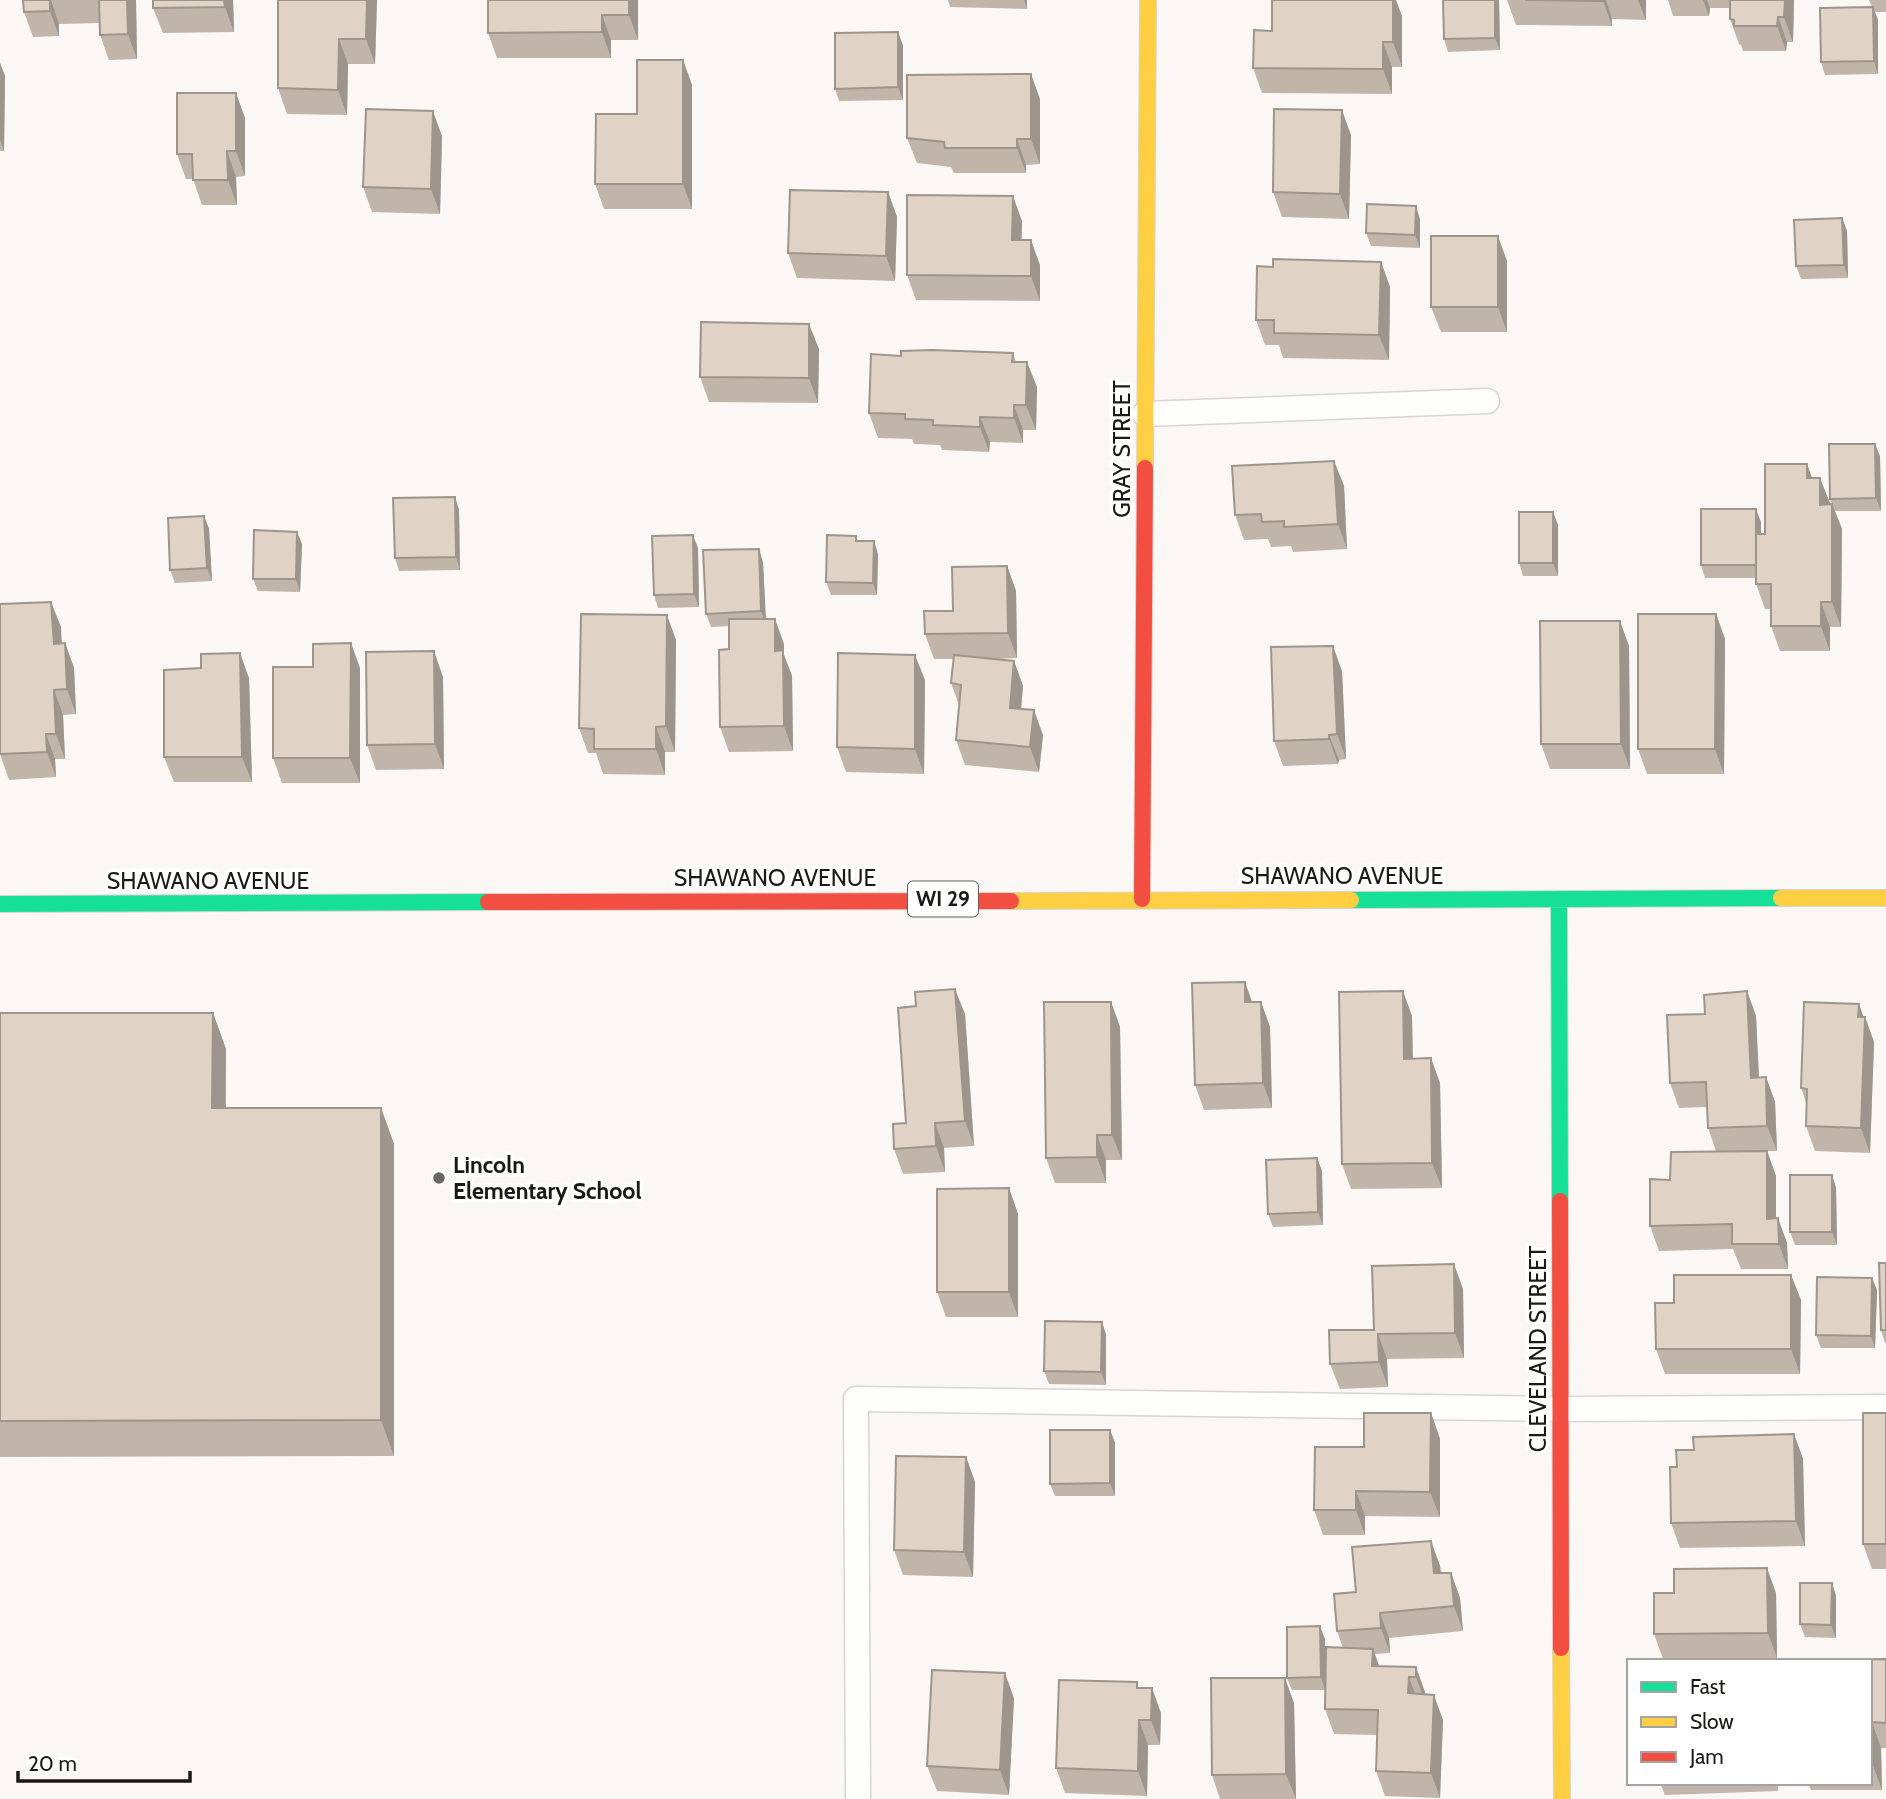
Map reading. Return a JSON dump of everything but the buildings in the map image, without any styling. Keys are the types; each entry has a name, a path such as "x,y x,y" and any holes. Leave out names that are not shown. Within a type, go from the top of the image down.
{"main road":[{"name":"GRAY STREET","path":"1142,899 1148,0"},
{"name":"SHAWANO AVENUE","path":"0,904 1886,898"},
{"name":"CLEVELAND STREET","path":"1559,899 1562,1799"}],"lane":[{"path":"1145,414 1487,401"},
{"path":"858,1799 856,1399 1561,1409 1886,1407"}],"traffic: fast":[{"path":"1351,900 1781,898"},
{"path":"1559,899 1560,1201"},
{"path":"0,904 488,902"}],"traffic: slow":[{"path":"1145,468 1148,0"},
{"path":"1781,898 1886,898"},
{"path":"1011,901 1351,900"},
{"path":"1561,1648 1562,1799"}],"traffic: jam":[{"path":"1142,899 1145,468"},
{"path":"488,902 1011,901"},
{"path":"1560,1201 1561,1648"}],"place":[{"name":"Lincoln Elementary School","path":"439,1178"}]}
